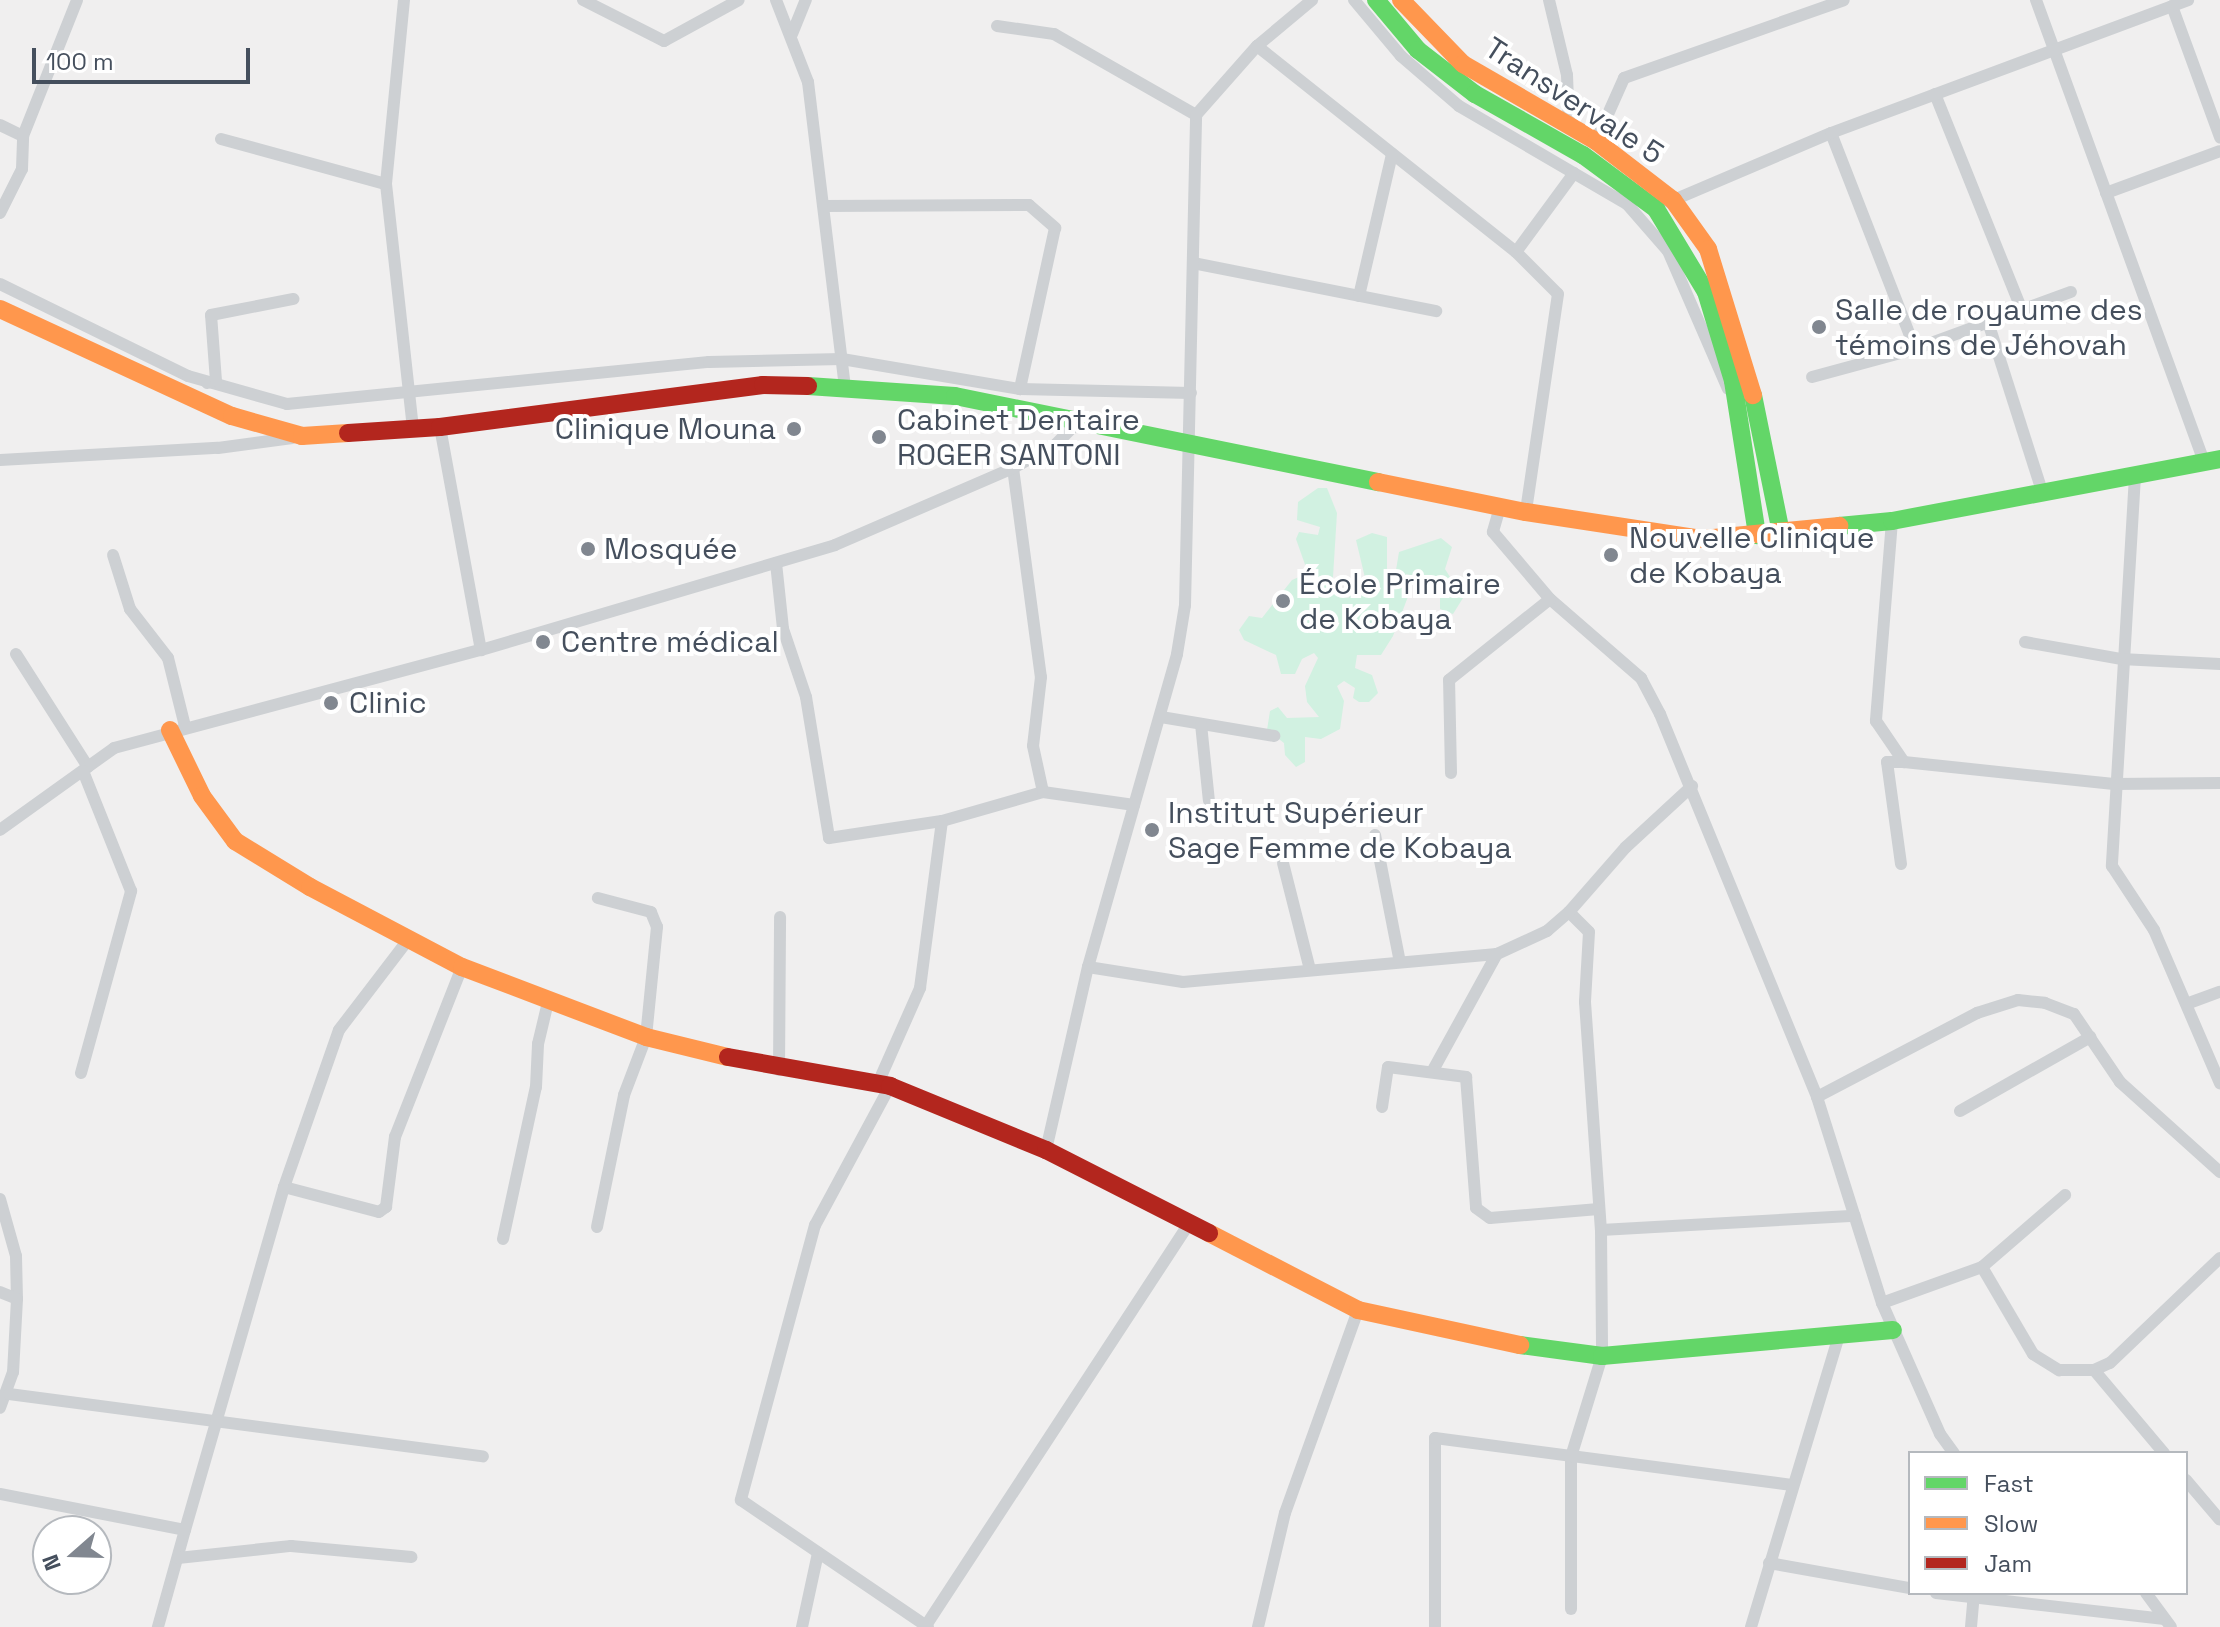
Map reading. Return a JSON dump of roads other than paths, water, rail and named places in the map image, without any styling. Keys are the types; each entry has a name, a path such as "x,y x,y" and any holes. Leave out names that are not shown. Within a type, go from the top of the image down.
{"main road":[{"name":"Transvervale 5","path":"1376,0 1418,50 1475,94 1583,155 1656,209 1706,292 1733,381 1749,467 1757,535"},
{"name":"Transvervale 5","path":"1401,0 1463,64 1596,141 1673,200 1708,249 1748,369 1781,533"},
{"path":"0,309 183,384 232,416 302,436 440,427 763,385 845,386 955,396 1526,512 1703,539 1892,521 2212,461"},
{"path":"177,728 202,796 235,841 310,887 462,967 646,1037 779,1070 884,1084 1046,1150 1358,1310 1504,1343 1602,1356 1838,1339 1893,1330"}],"street":[{"path":"0,213 22,169 23,136 77,0"},
{"path":"404,0 386,184 413,429"},
{"path":"583,0 664,41 739,0"},
{"path":"776,0 792,34 808,82 845,386"},
{"path":"792,34 806,0"},
{"path":"1046,1150 1088,967 1161,717 1185,605 1196,115 1257,46 1312,0"},
{"name":"Transvervale 5","path":"1354,0 1401,56 1459,106 1627,204 1668,251 1728,390 1749,467"},
{"path":"1596,141 1624,78 1822,4 1844,0"},
{"path":"2036,0 2106,193 2212,461"},
{"path":"1656,209 1831,133 2188,0"},
{"path":"1552,1 1567,75 1569,128"},
{"path":"2172,6 2220,137"},
{"path":"997,26 1054,34 1196,115"},
{"path":"1257,46 1516,252 1558,294 1526,512"},
{"path":"1935,94 2022,310"},
{"path":"0,125 23,136"},
{"path":"1831,133 1915,349"},
{"path":"221,139 386,184"},
{"path":"2106,193 2220,151"},
{"path":"1359,296 1392,154"},
{"path":"1516,252 1574,173"},
{"path":"824,206 1029,205 1055,228 1020,389"},
{"path":"1193,263 1436,311"},
{"path":"0,284 183,384 216,381 211,315 293,299"},
{"path":"1812,377 1915,349 2071,292"},
{"path":"1988,322 2043,494"},
{"path":"207,383 287,404 409,395 709,362 842,359 1020,389 1191,393"},
{"path":"0,830 114,748 177,728 481,650 835,545 1013,468 1055,445 1080,420"},
{"path":"440,427 481,650"},
{"path":"0,460 218,448 302,436"},
{"path":"1013,468 1041,677 1033,746 1043,792"},
{"path":"2135,476 2121,659 2112,866 2154,930 2189,1003 2220,1083"},
{"path":"1500,507 1493,532 1550,599 1641,678 1692,786 1817,1097 1882,1303 1940,1434 1953,1451"},
{"path":"1892,521 1876,721 1904,762"},
{"path":"113,555 130,609 168,658 177,728"},
{"path":"776,563 783,629 806,697 829,838 942,821 1043,792 1134,805"},
{"path":"1451,773 1449,680 1550,599"},
{"path":"2025,642 2121,659 2220,664"},
{"path":"16,654 85,769 131,891 81,1073"},
{"path":"1161,717 1274,736"},
{"path":"1201,724 1209,801"},
{"path":"1901,864 1887,762 2114,784 2220,783"},
{"path":"1088,967 1183,982 1497,954 1547,931 1569,912 1626,847 1692,786"},
{"path":"942,821 920,988 884,1084 815,1225 741,1500 926,1626 1188,1225"},
{"path":"1375,835 1400,962"},
{"path":"1283,863 1310,970"},
{"path":"597,1227 624,1095 646,1037 657,927 651,912 598,898"},
{"path":"1569,912 1589,932 1585,1002 1601,1230 1602,1356 1571,1457 1571,1609"},
{"path":"779,1070 780,917"},
{"path":"158,1627 284,1187 339,1030 410,937"},
{"path":"1432,1072 1497,954"},
{"path":"284,1187 379,1212 386,1207 395,1137 462,967"},
{"path":"2189,1003 2220,992"},
{"path":"1817,1097 1929,1035 2018,1000 2074,1014 2120,1082 2220,1172"},
{"path":"503,1239 536,1087 538,1044 548,1002"},
{"path":"1960,1111 2090,1037"},
{"path":"1382,1107 1388,1067 1466,1077 1476,1208 1490,1218 1599,1209"},
{"path":"1882,1303 1982,1267 2065,1195"},
{"path":"0,1199 16,1256 17,1299 9,1394 0,1408"},
{"path":"1601,1230 1855,1216"},
{"path":"1982,1267 2033,1354 2059,1370 2094,1370 2110,1363 2220,1258"},
{"path":"0,1292 17,1299"},
{"path":"1258,1627 1285,1513 1358,1310"},
{"path":"1751,1627 1790,1485 1838,1339"},
{"path":"2094,1370 2162,1451"},
{"path":"9,1394 483,1456"},
{"path":"1435,1627 1435,1438 1790,1485"},
{"path":"2188,1482 2220,1520"},
{"path":"0,1494 185,1530"},
{"path":"178,1558 291,1546 412,1557"},
{"path":"802,1627 818,1553"},
{"path":"1769,1563 1908,1588"},
{"path":"2147,1595 2168,1623"},
{"path":"1971,1627 1974,1596 2168,1623"}],"place":[{"name":"Salle de royaume des témoins de Jéhovah","path":"1819,327"},
{"name":"Clinique Mouna","path":"794,429"},
{"name":"Cabinet Dentaire ROGER SANTONI","path":"879,437"},
{"name":"Mosquée","path":"588,549"},
{"name":"Nouvelle Clinique de Kobaya","path":"1611,555"},
{"name":"École Primaire de Kobaya","path":"1283,601"},
{"name":"Centre médical","path":"543,642"},
{"name":"Clinic","path":"331,703"},
{"name":"Institut Supérieur Sage Femme de Kobaya","path":"1152,830"}]}
